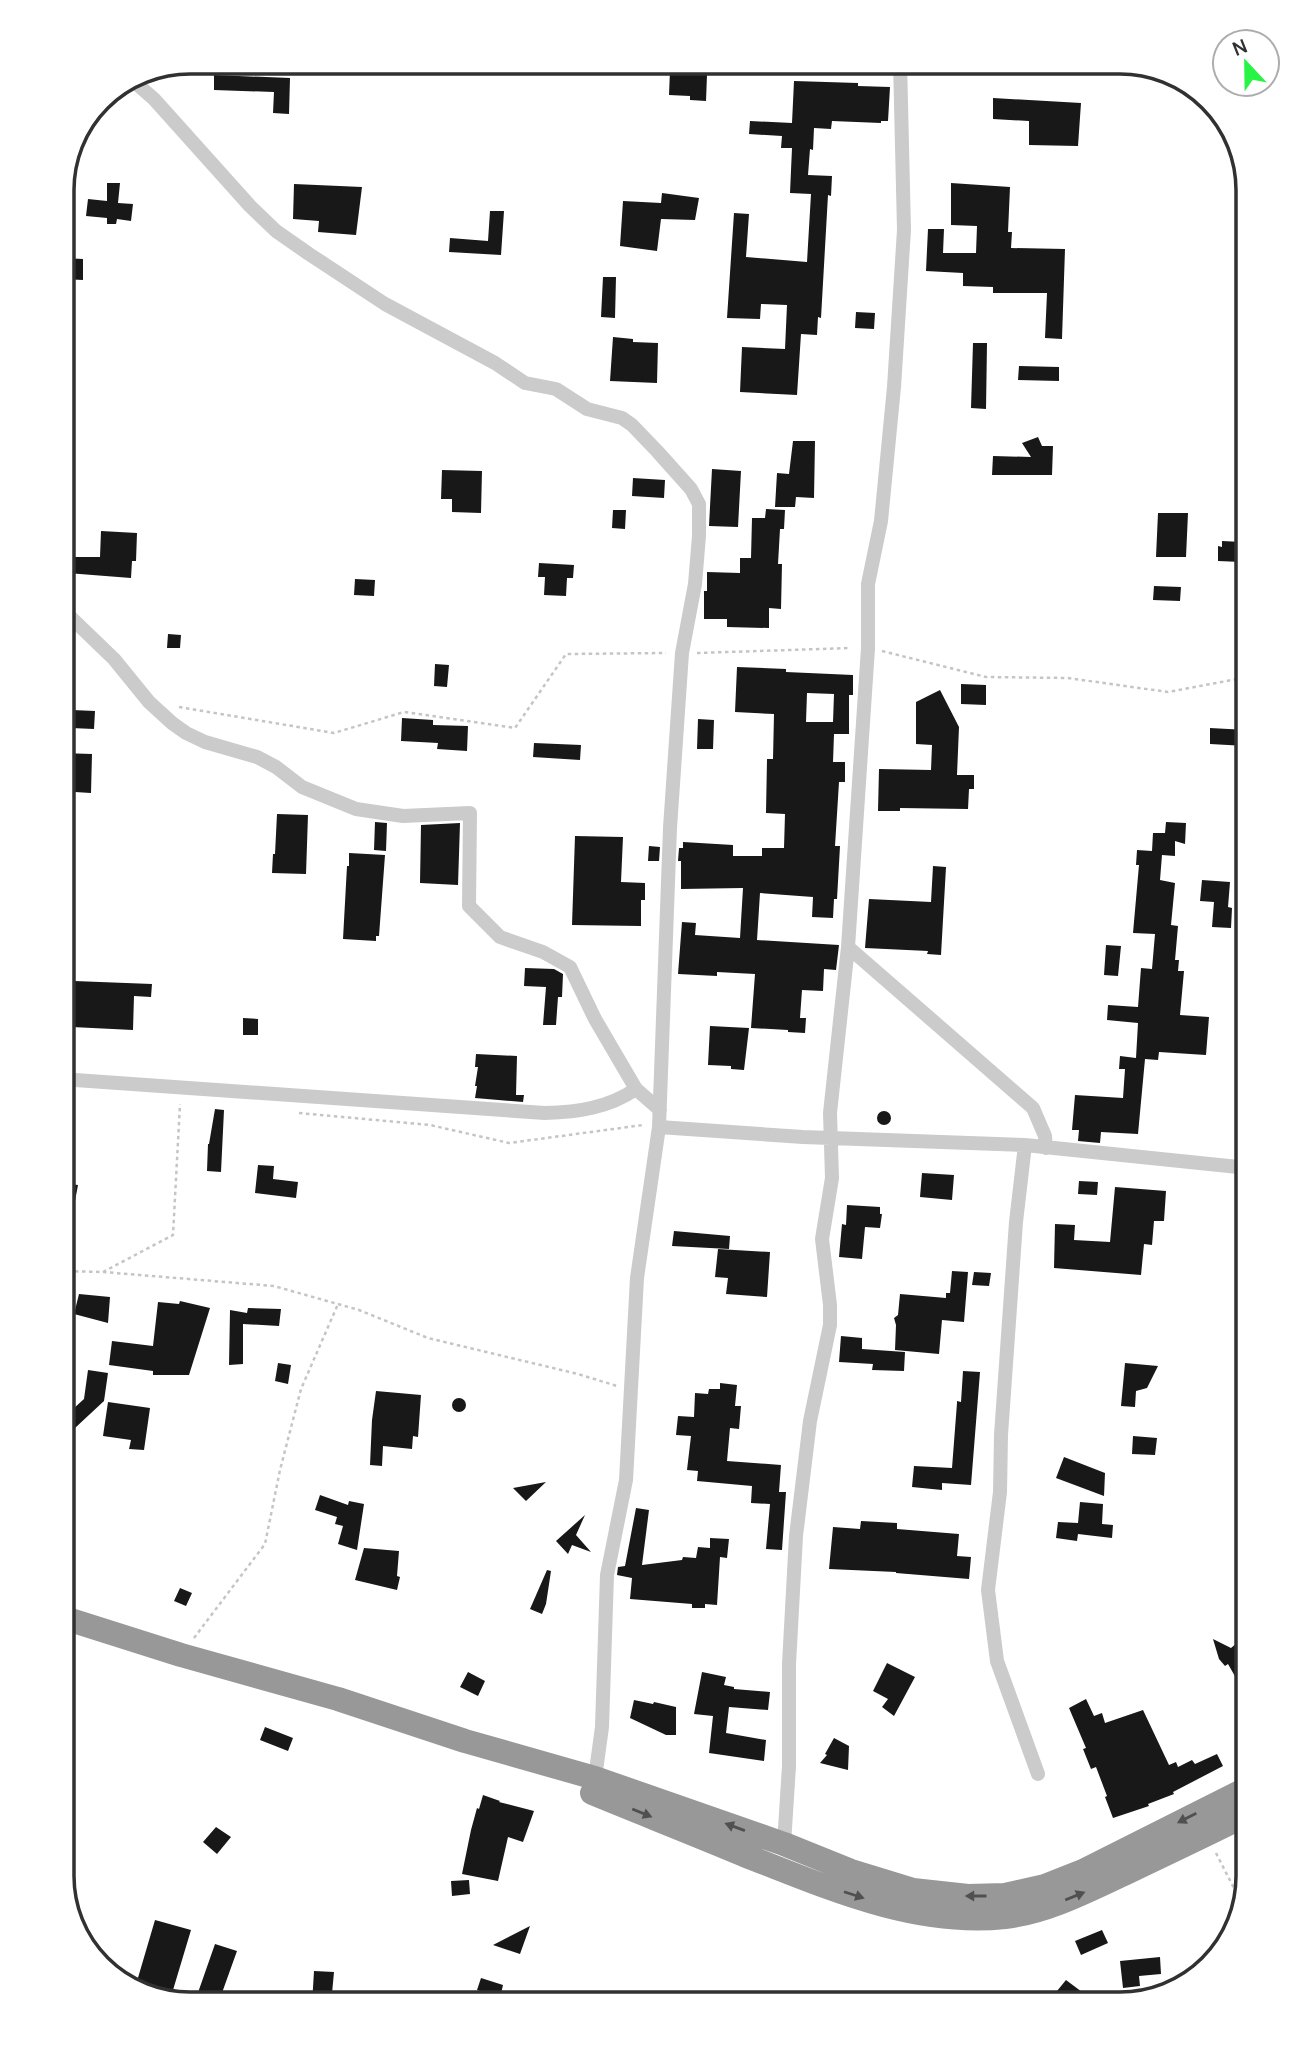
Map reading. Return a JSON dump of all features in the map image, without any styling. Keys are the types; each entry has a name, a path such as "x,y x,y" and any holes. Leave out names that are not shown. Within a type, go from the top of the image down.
{"highway":[{"path":"74,1621 595,1778 784,1844 851,1871 913,1890 968,1896 1005,1895 1045,1886 1083,1871 1236,1794"},
{"path":"465,1741 781,1869 906,1912 962,1919 1006,1917 1050,1907 1236,1820"}],"street":[{"path":"784,1844 796,1536 810,1421 830,1325 822,1239 832,1178 830,1112 848,947 868,648 868,584 881,521 894,387 904,230 900,74"},
{"path":"139,86 276,231 385,304 495,363 524,383 556,389 587,409 622,418 657,451 698,498 699,536 692,603 682,653 670,828 659,1127 638,1269 626,1480 607,1575 602,1727 595,1778"},
{"path":"74,621 114,659 149,702 186,733 205,742 257,757 302,786 356,809 402,816 470,813 469,906 500,937 543,952 570,967 595,1019 636,1089 660,1110"},
{"path":"848,947 1033,1108 1045,1136 1046,1147"},
{"path":"74,1080 545,1113 585,1110 604,1105 636,1089"},
{"path":"659,1127 803,1137 1025,1145 1236,1167"},
{"path":"1025,1145 1016,1222 1001,1435 1000,1492 988,1590 997,1661 1038,1774"}],"path":[{"path":"103,1272 173,1235 180,1102"},
{"path":"291,1112 430,1125 509,1143 639,1125 659,1127"},
{"path":"74,1271 274,1286 338,1304 428,1338 578,1374 631,1390"},
{"path":"181,1655 265,1544 300,1389 338,1304"},
{"path":"1206,1835 1235,1890"}],"building":[{"path":"670,74 707,75 706,101 690,100 690,96 669,95"},
{"path":"214,75 290,78 289,114 273,113 274,92 214,90"},
{"path":"794,81 890,87 888,121 832,121 831,129 814,128 808,175 832,176 831,196 828,195 821,318 818,317 817,335 801,334 797,395 740,392 742,347 785,349 787,305 761,304 760,319 727,318 734,213 749,214 746,257 807,262 811,194 790,193 792,148 781,148 782,136 749,134 750,121 792,123"},
{"path":"993,98 1081,103 1078,146 1029,145 1029,121 993,119"},
{"path":"107,183 120,183 118,203 133,204 131,221 117,219 116,224 107,224 107,218 86,216 88,199 107,201"},
{"path":"951,183 1010,187 1008,232 1012,232 1011,248 1065,249 1062,339 1045,338 1047,293 993,293 993,287 963,286 963,273 926,271 928,229 944,229 943,253 976,253 977,226 951,225"},
{"path":"294,184 362,187 356,235 318,232 319,221 293,219"},
{"path":"662,193 699,198 695,220 661,219 657,251 620,246 623,201 661,203"},
{"path":"490,211 504,211 501,255 449,252 450,238 488,241"},
{"path":"74,259 83,259 83,280 74,280"},
{"path":"603,277 616,277 615,318 601,317"},
{"path":"856,312 875,313 874,329 855,328"},
{"path":"613,337 633,339 633,342 658,343 657,383 610,381"},
{"path":"973,343 987,343 986,409 971,408"},
{"path":"1019,366 1059,367 1059,381 1018,380"},
{"path":"1038,437 1042,446 1053,446 1052,475 992,475 993,456 1031,457 1022,443"},
{"path":"793,441 815,441 814,498 796,497 795,507 775,507 777,473 789,474"},
{"path":"712,469 741,471 738,527 709,526"},
{"path":"442,470 482,471 481,513 452,512 452,499 441,499"},
{"path":"633,478 665,480 664,498 632,496"},
{"path":"766,509 785,510 784,529 780,529 778,564 782,564 781,609 769,608 769,628 727,627 727,619 704,619 707,572 740,573 740,558 751,558 752,518 765,518"},
{"path":"613,510 626,510 625,529 612,528"},
{"path":"1158,513 1188,513 1186,557 1156,557"},
{"path":"101,531 137,533 136,561 132,561 131,578 74,574 74,557 100,557"},
{"path":"1222,541 1236,542 1236,562 1218,561 1218,546 1222,547"},
{"path":"539,563 574,565 573,578 567,578 566,596 544,595 545,577 538,577"},
{"path":"355,579 375,580 374,596 354,595"},
{"path":"1154,586 1181,587 1180,601 1153,600"},
{"path":"168,634 181,635 180,648 167,648"},
{"path":"435,664 449,665 447,687 434,686"},
{"path":"737,667 853,675 853,695 849,695 849,734 834,734 833,762 845,762 845,782 839,782 835,846 840,846 837,899 834,899 833,918 812,917 813,897 760,893 757,940 839,945 836,970 824,969 823,991 802,990 800,1018 806,1018 805,1033 751,1028 755,974 678,974 682,922 696,923 695,935 740,938 743,888 681,889 681,861 678,861 679,848 683,848 683,842 733,845 733,856 762,856 762,848 784,848 785,814 766,813 767,759 773,759 774,714 735,712","holes":["807,693 834,694 833,722 806,722"]},
{"path":"961,684 986,685 986,705 961,704"},
{"path":"940,690 959,727 957,775 974,775 974,789 969,789 968,809 900,808 900,811 878,811 879,769 931,770 932,745 916,744 916,702"},
{"path":"74,710 95,711 94,729 74,728"},
{"path":"402,718 433,720 433,725 468,726 467,751 437,749 438,743 401,741"},
{"path":"698,719 714,720 713,749 697,749"},
{"path":"1210,728 1236,729 1236,745 1210,744"},
{"path":"534,743 581,745 580,760 533,757"},
{"path":"74,753 92,754 91,793 75,792 75,799"},
{"path":"277,814 308,815 306,874 272,873"},
{"path":"375,822 387,823 386,851 374,850"},
{"path":"1166,822 1186,823 1185,844 1175,841 1175,856 1162,855 1160,880 1175,883 1171,925 1178,926 1175,960 1179,960 1178,971 1184,971 1180,1015 1209,1017 1206,1055 1159,1052 1158,1060 1145,1059 1138,1134 1101,1132 1100,1143 1078,1141 1079,1130 1072,1130 1075,1095 1123,1098 1125,1069 1119,1069 1120,1056 1136,1058 1138,1023 1107,1020 1108,1005 1138,1007 1141,968 1152,969 1155,934 1133,933 1139,865 1136,865 1137,850 1152,851 1153,833 1165,833"},
{"path":"460,823 458,885 420,883 421,825"},
{"path":"575,836 623,837 621,882 645,883 645,900 641,900 641,926 572,925"},
{"path":"649,846 660,847 659,861 648,861"},
{"path":"349,853 385,855 379,936 376,936 376,941 343,939"},
{"path":"933,866 946,867 941,955 927,954 928,951 865,948 869,899 931,902"},
{"path":"1202,880 1230,882 1228,907 1232,908 1231,928 1212,927 1214,902 1200,901"},
{"path":"1106,945 1121,946 1118,976 1104,975"},
{"path":"525,968 554,969 563,974 562,997 558,997 556,1025 543,1025 546,987 524,986"},
{"path":"74,981 152,984 151,997 134,996 133,1030 74,1027"},
{"path":"243,1018 258,1019 258,1035 243,1035"},
{"path":"710,1026 749,1028 744,1070 731,1069 731,1066 708,1065"},
{"path":"476,1054 517,1056 516,1095 524,1095 523,1102 475,1098 478,1067 475,1067"},
{"path":"215,1109 224,1110 221,1172 207,1171 208,1144"},
{"path":"881,1111 887,1111 891,1118 887,1125 881,1125 877,1121 877,1115"},
{"path":"258,1165 274,1166 273,1179 298,1182 296,1198 255,1193"},
{"path":"922,1173 954,1175 952,1200 920,1197"},
{"path":"1079,1181 1098,1182 1097,1195 1078,1194"},
{"path":"74,1185 78,1185 74,1206"},
{"path":"1115,1187 1166,1191 1164,1221 1154,1221 1152,1245 1144,1244 1141,1275 1054,1268 1055,1224 1075,1225 1074,1240 1110,1242"},
{"path":"847,1205 880,1207 882,1214 880,1228 865,1227 862,1259 839,1257"},
{"path":"674,1231 730,1236 729,1249 672,1246"},
{"path":"718,1249 770,1252 767,1297 726,1294 728,1278 715,1277"},
{"path":"952,1271 968,1272 964,1322 942,1320 939,1354 895,1350 894,1318 898,1315 900,1294 946,1298 946,1293 950,1293"},
{"path":"974,1272 991,1273 989,1286 972,1285"},
{"path":"79,1294 110,1297 108,1323 74,1314"},
{"path":"180,1301 210,1308 189,1375 153,1375 153,1371 109,1365 112,1341 153,1346 158,1302 179,1304"},
{"path":"248,1308 281,1309 279,1326 243,1324 243,1364 229,1365 230,1310 247,1313"},
{"path":"841,1336 862,1338 862,1349 905,1352 904,1371 872,1370 873,1364 839,1362"},
{"path":"278,1363 291,1365 288,1384 275,1381"},
{"path":"1125,1363 1158,1366 1147,1388 1136,1391 1135,1407 1121,1406"},
{"path":"88,1370 108,1373 104,1401 74,1429 74,1408 84,1399"},
{"path":"963,1371 980,1372 971,1485 942,1483 942,1490 912,1487 914,1466 952,1468 957,1401 961,1402"},
{"path":"720,1383 737,1385 735,1406 741,1406 739,1429 730,1428 727,1461 781,1465 779,1492 786,1492 782,1550 766,1549 770,1504 751,1503 752,1486 697,1481 698,1471 687,1470 691,1436 676,1435 678,1416 694,1417 695,1393 708,1394 709,1389 720,1389"},
{"path":"376,1391 421,1395 418,1437 413,1436 412,1449 383,1446 382,1466 370,1465"},
{"path":"456,1398 462,1398 466,1405 462,1412 456,1412 452,1408 452,1402"},
{"path":"108,1402 150,1408 144,1450 129,1449 131,1440 103,1436"},
{"path":"1133,1436 1157,1438 1155,1455 1132,1454"},
{"path":"1064,1457 1105,1473 1104,1496 1056,1478"},
{"path":"546,1482 526,1501 513,1488"},
{"path":"320,1495 348,1505 349,1501 364,1504 357,1550 338,1544 343,1526 335,1524 337,1517 315,1510"},
{"path":"1080,1502 1103,1504 1102,1524 1113,1525 1112,1538 1078,1534 1077,1541 1056,1538 1058,1522 1078,1523"},
{"path":"636,1508 649,1510 642,1565 682,1560 683,1557 696,1558 698,1547 710,1548 710,1538 729,1539 727,1558 720,1557 717,1605 705,1604 705,1608 692,1608 692,1604 630,1599 632,1578 617,1575 618,1567 625,1566"},
{"path":"585,1515 576,1535 591,1552 572,1545 568,1554 556,1541"},
{"path":"861,1521 897,1523 897,1529 959,1534 957,1556 971,1557 969,1579 829,1569 833,1527 860,1529"},
{"path":"364,1548 399,1551 397,1576 400,1577 397,1590 355,1580"},
{"path":"547,1570 551,1571 542,1614 530,1609"},
{"path":"180,1588 192,1593 186,1606 174,1601"},
{"path":"1213,1639 1231,1648 1236,1644 1236,1678 1228,1664 1225,1666 1219,1659"},
{"path":"887,1663 915,1677 894,1716 882,1707 888,1699 873,1691"},
{"path":"468,1672 485,1681 478,1696 460,1687"},
{"path":"702,1672 726,1677 724,1685 734,1689 770,1692 768,1710 729,1707 726,1733 766,1740 764,1761 709,1753 713,1716 694,1714"},
{"path":"1086,1699 1094,1716 1102,1713 1105,1723 1143,1710 1169,1765 1176,1762 1178,1767 1192,1760 1195,1764 1217,1754 1223,1766 1173,1792 1174,1794 1148,1804 1149,1806 1113,1818 1096,1767 1091,1769 1083,1749 1086,1748 1069,1708"},
{"path":"634,1700 676,1707 676,1735 666,1735 630,1718"},
{"path":"265,1727 293,1738 288,1751 260,1740"},
{"path":"834,1738 849,1746 848,1770 820,1763 827,1755 825,1754"},
{"path":"483,1795 534,1811 523,1842 508,1837 498,1881 462,1874 471,1830"},
{"path":"216,1827 231,1837 217,1854 203,1842"},
{"path":"469,1880 470,1894 452,1896 451,1881"},
{"path":"155,1920 191,1930 173,1990 137,1980"},
{"path":"530,1926 520,1954 493,1945"},
{"path":"1102,1930 1108,1943 1081,1955 1075,1941"},
{"path":"215,1944 237,1951 223,1991 199,1991"},
{"path":"1160,1957 1161,1974 1139,1976 1140,1986 1123,1988 1120,1961"},
{"path":"314,1971 334,1972 332,1991 313,1991"},
{"path":"481,1978 503,1985 502,1991 477,1990"},
{"path":"1066,1980 1082,1992 1058,1992"}]}
